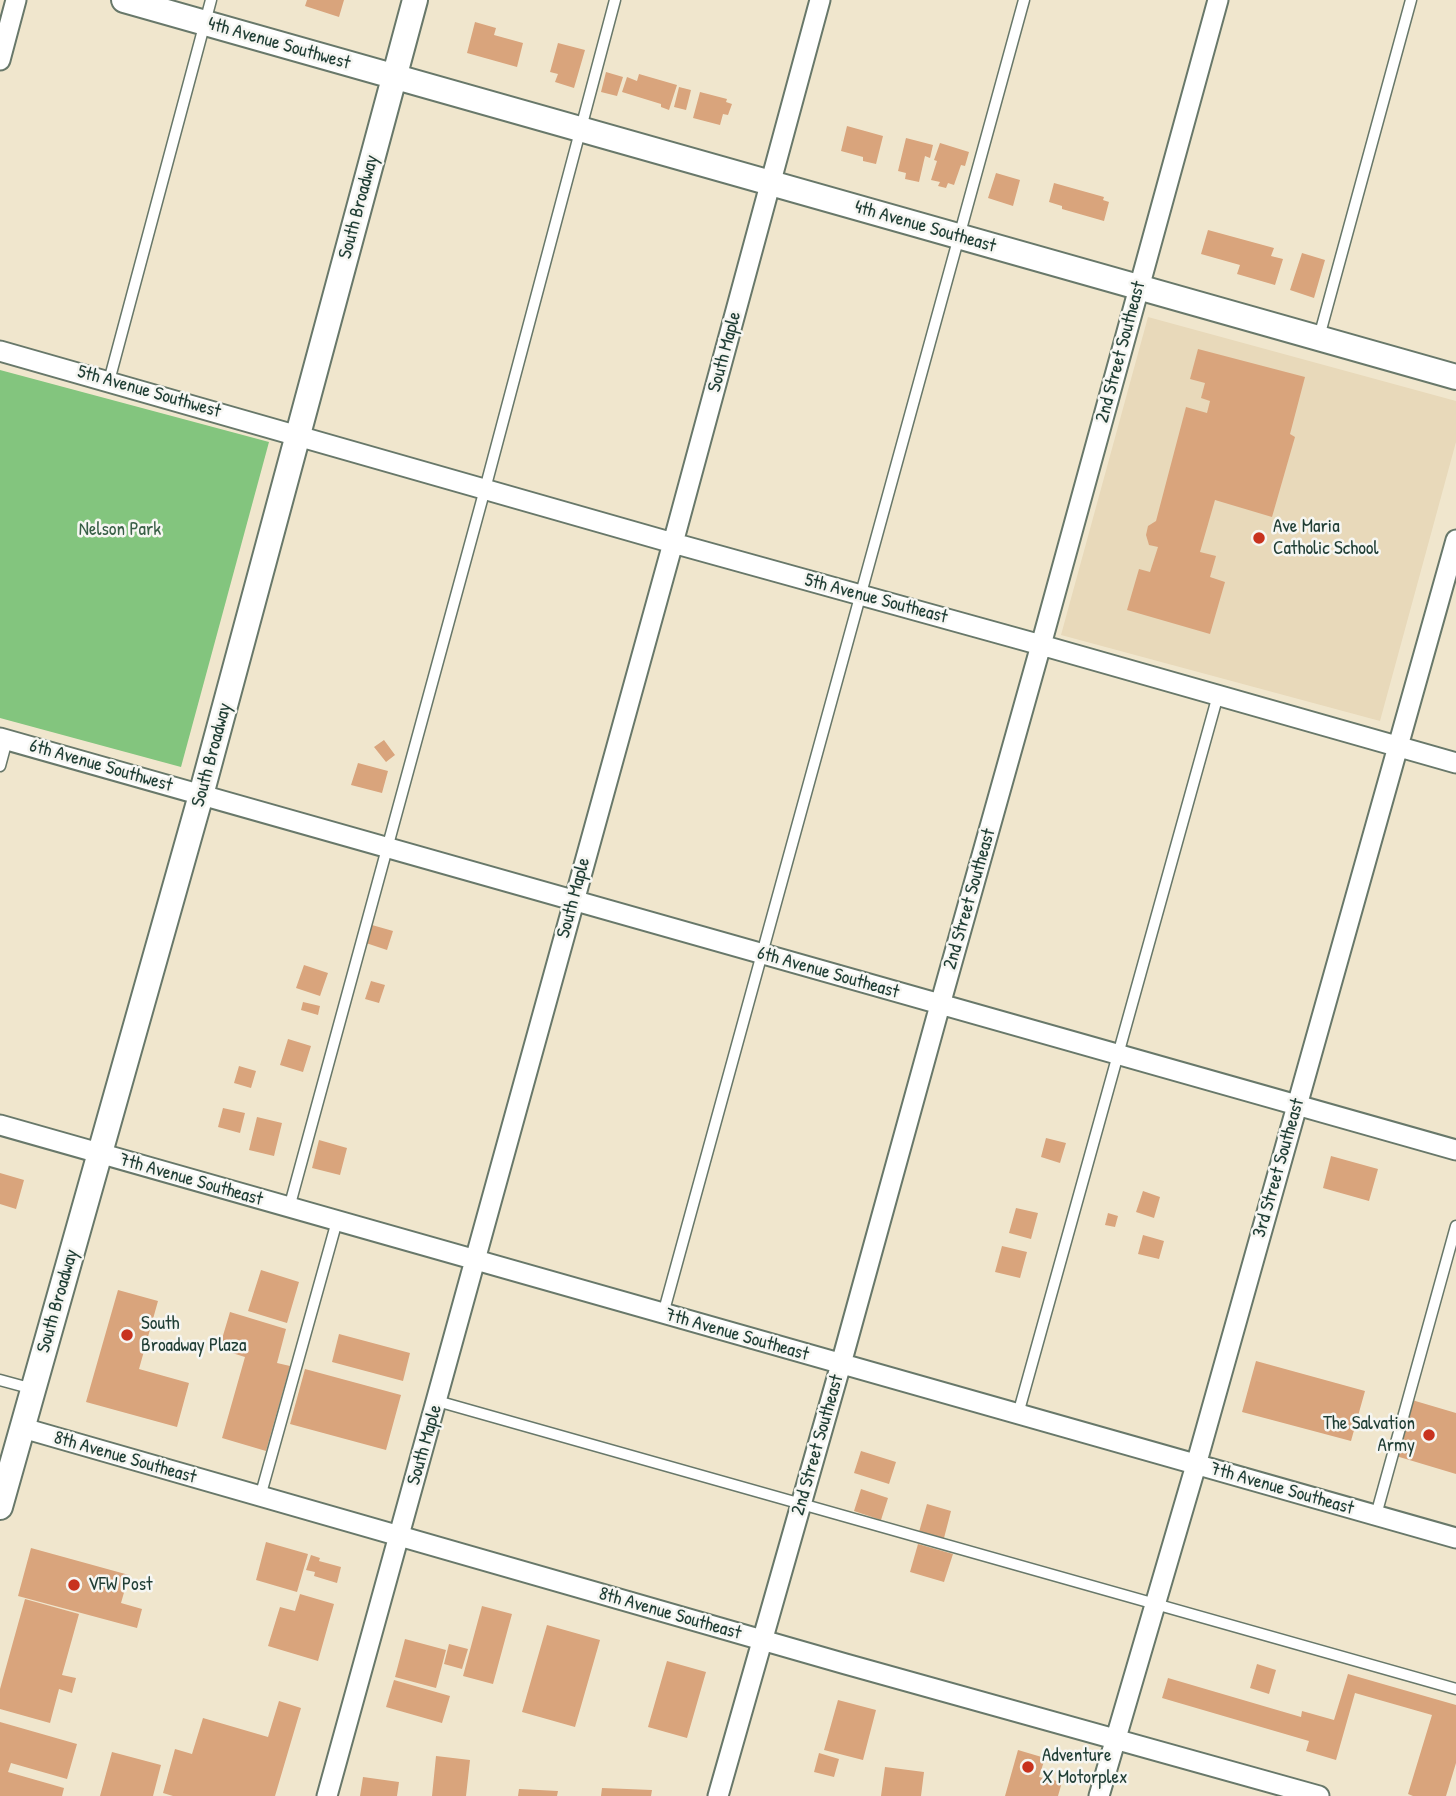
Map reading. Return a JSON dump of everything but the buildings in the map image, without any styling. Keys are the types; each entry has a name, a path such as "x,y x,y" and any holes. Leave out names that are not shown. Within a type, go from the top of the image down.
{"street":[{"path":"0,60 16,0"},
{"name":"4th Avenue Southwest","path":"124,0 208,11 394,76"},
{"name":"South Broadway","path":"0,1507 201,795 415,0"},
{"name":"South Maple","path":"327,1796 820,0"},
{"name":"2nd Street Southeast","path":"718,1796 841,1364 1218,0"},
{"name":"4th Avenue Southeast","path":"394,76 1456,377"},
{"name":"5th Avenue Southwest","path":"0,351 298,434"},
{"name":"5th Avenue Southeast","path":"298,434 673,543 1456,763"},
{"name":"3rd Street Southeast","path":"1099,1796 1196,1465 1456,540"},
{"name":"6th Avenue Southwest","path":"4,739 201,795"},
{"name":"6th Avenue Southeast","path":"201,795 1456,1150"},
{"name":"7th Avenue Southeast","path":"0,1125 1456,1538"},
{"name":"8th Avenue Southeast","path":"23,1428 1116,1741 1319,1796"}],"lane":[{"path":"289,1208 615,0"},
{"path":"663,1314 1024,0"},
{"path":"1318,338 1411,0"},
{"path":"109,381 208,11"},
{"path":"1018,1414 1218,695"},
{"path":"0,766 4,739"},
{"path":"260,1497 337,1222"},
{"path":"1376,1515 1456,1226"},
{"path":"0,1380 33,1389"},
{"path":"437,1401 1456,1689"}],"shaded area":[{"name":"Ave Maria Catholic School","path":"1148,317 1456,401 1456,442 1380,721 1061,635"}],"green space":[{"name":"Nelson Park","path":"0,370 269,442 181,767 0,718"}],"place":[{"name":"Ave Maria Catholic School","path":"1259,538"},
{"name":"South Broadway Plaza","path":"127,1335"},
{"name":"The Salvation Army","path":"1429,1435"},
{"name":"VFW Post","path":"74,1585"},
{"name":"Adventure X Motorplex","path":"1028,1767"}]}
